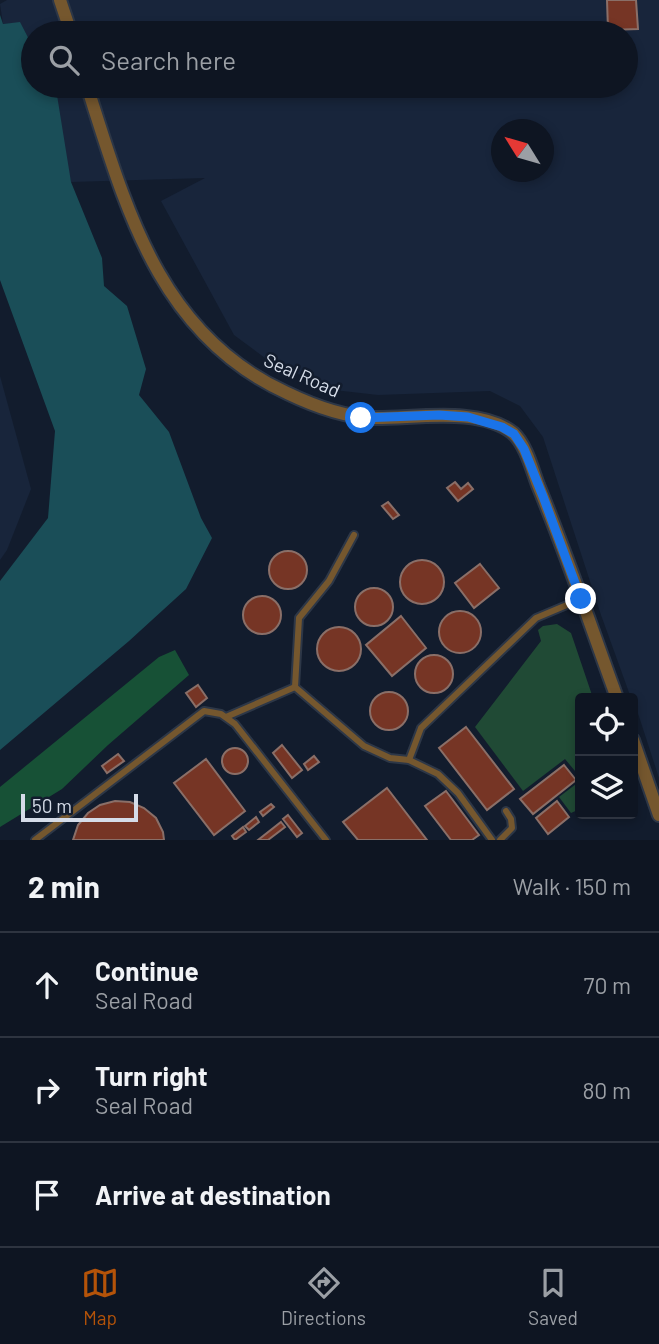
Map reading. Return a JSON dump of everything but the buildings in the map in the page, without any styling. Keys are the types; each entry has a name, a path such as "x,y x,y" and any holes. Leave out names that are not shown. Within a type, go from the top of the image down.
{"street":[{"path":"60,0 67,21"},
{"name":"Seal Road","path":"91,98 122,196 150,257 177,304 201,332 229,358 265,384 330,410 361,418 439,415 468,417 502,427 514,434 529,462 615,693"},
{"path":"638,754 659,815"}],"lane":[{"path":"295,687 299,618 330,581 354,535"},
{"path":"409,760 421,729 536,618 581,599"},
{"path":"226,717 295,687"},
{"path":"295,687 364,746 390,758 409,760 438,774 458,793 492,840"},
{"path":"35,840 204,711 226,717 235,724 326,840"},
{"path":"500,840 512,828 506,811"}],"shaded area":[{"path":"7,0 659,0 659,778 638,713 638,693 629,693 543,437 520,406 490,391 378,395 334,390 269,361 234,335 161,201 205,178 71,182 49,98 638,98 638,21 3,24 0,4"},
{"path":"0,15 3,24 21,24 21,98 57,98 71,182 102,258 104,286 127,306 146,369 139,395 169,432 201,518 212,538 186,589 0,750 0,581 48,518 55,431 0,280"},
{"path":"0,376 31,489 7,550 0,560"},
{"path":"557,624 571,633 591,693 575,693 575,771 565,759 523,791 475,727 541,641 538,630 543,626"},
{"path":"175,650 189,675 62,789 0,827 0,787 159,657"},
{"path":"575,785 575,811 571,813 559,797"}],"route":[{"path":"361,418 390,419 439,415 468,417 502,427 514,434 524,449 581,599"}]}
